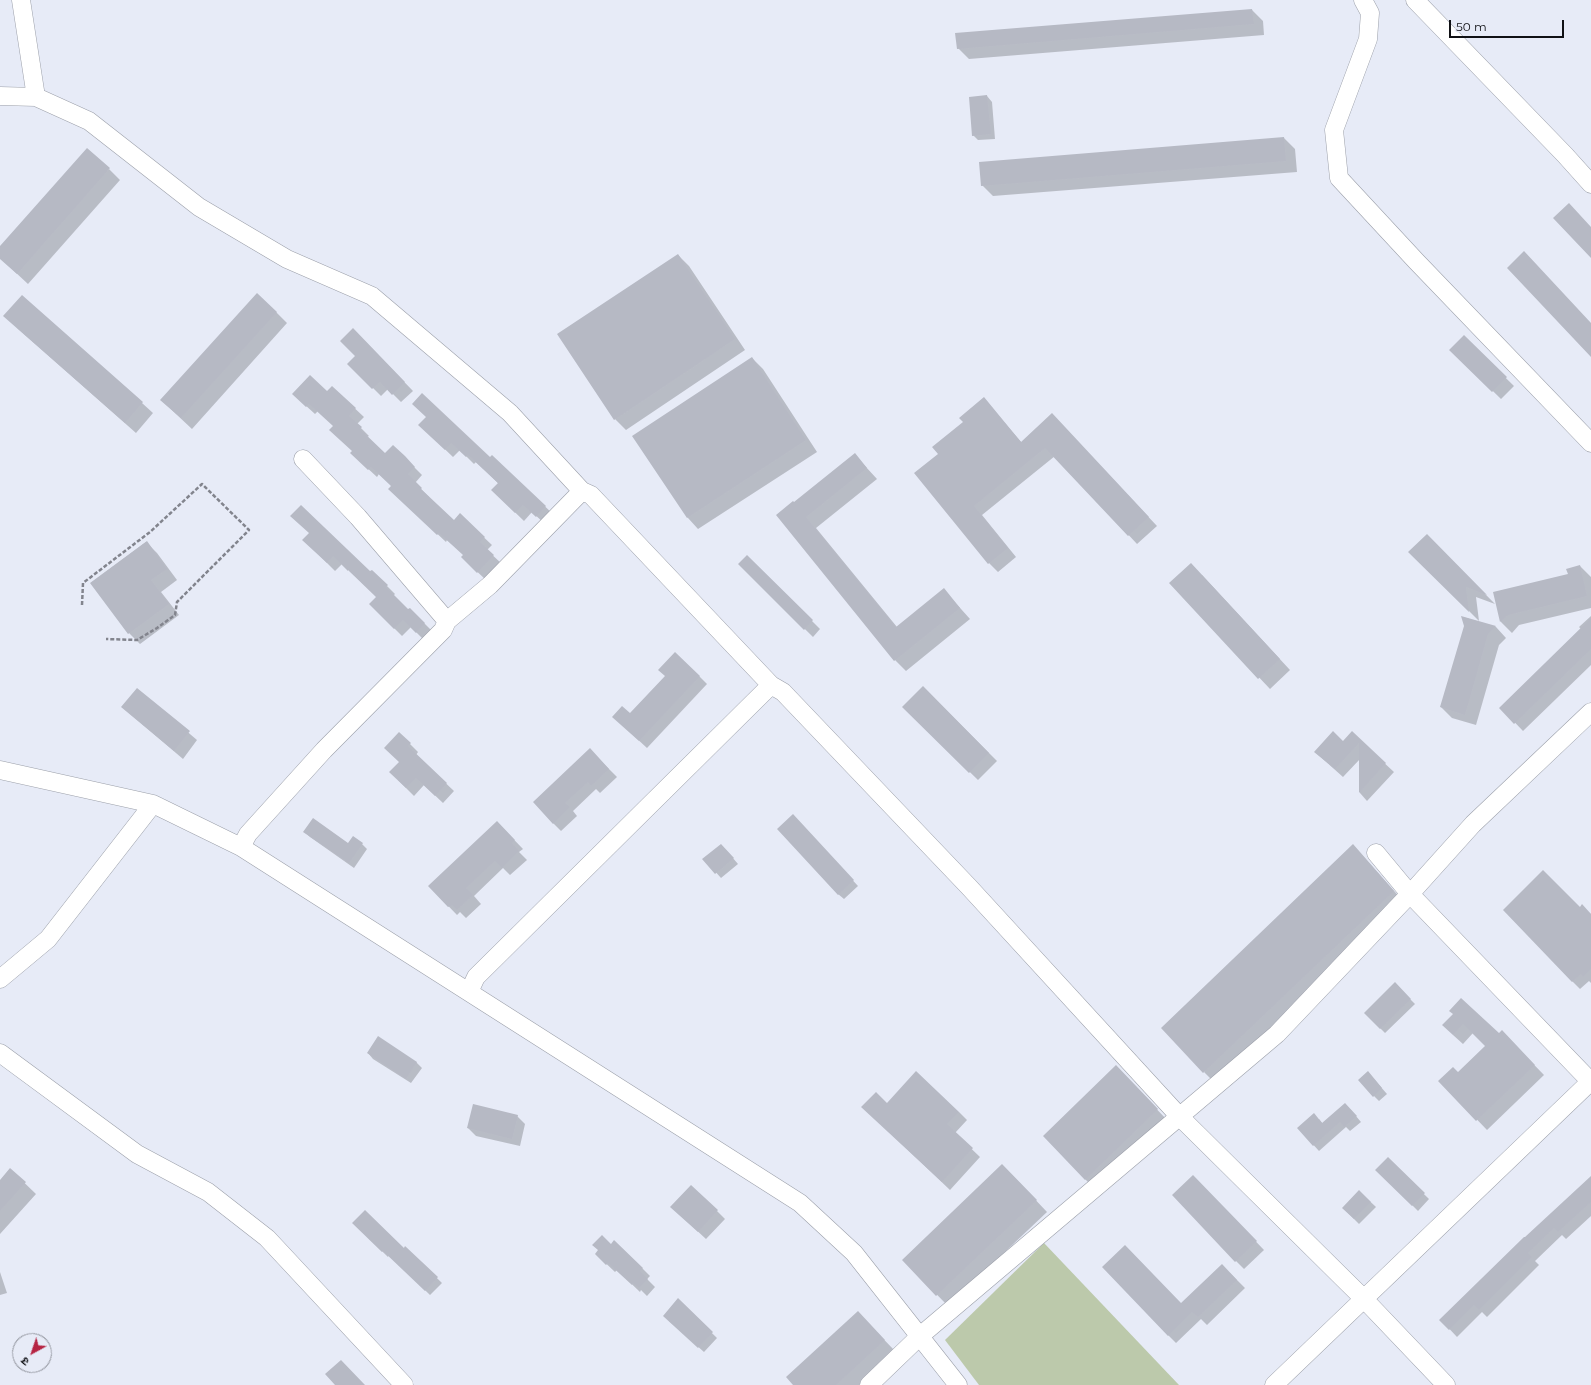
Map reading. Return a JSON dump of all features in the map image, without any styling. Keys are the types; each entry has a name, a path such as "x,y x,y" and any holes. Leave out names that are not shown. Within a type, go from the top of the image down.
{"street":[{"path":"20,0 36,97"},
{"path":"1363,0 1370,13 1368,39 1334,130 1339,178 1416,261 1591,443"},
{"path":"1415,0 1565,155 1591,184"},
{"path":"0,96 36,97 89,121 199,207 287,259 372,296 510,413 582,491 591,495 771,685 783,692 969,887 1180,1117 1364,1299 1446,1385"},
{"path":"303,459 358,517 447,621"},
{"path":"241,847 248,834 324,750 443,630 447,621 490,585 582,491"},
{"path":"469,992 476,977 771,685"},
{"path":"869,1385 920,1336 1277,1034 1410,894 1473,824 1588,720"},
{"path":"0,770 153,804 241,847 800,1203 854,1253 958,1385"},
{"path":"0,979 48,939 153,804"},
{"path":"1274,1385 1591,1082 1410,894 1376,853"},
{"path":"0,1053 137,1154 208,1192 267,1238 404,1385"}],"path":[{"path":"82,605 83,583 150,532 202,484 249,530 177,602 175,615 137,640 106,638"}],"green space":[{"path":"1044,1243 1179,1385 979,1385 945,1340"}],"building":[{"path":"1252,9 1254,24 957,49 955,33"},
{"path":"987,95 991,134 972,136 969,97"},
{"path":"1284,137 1286,161 981,186 979,162"},
{"path":"87,148 110,168 17,274 0,259 0,246"},
{"path":"1569,203 1591,227 1591,258 1553,218"},
{"path":"1524,251 1591,323 1591,357 1507,268"},
{"path":"678,254 735,339 614,420 557,334"},
{"path":"257,293 277,312 181,418 160,400"},
{"path":"22,295 143,402 125,423 3,316"},
{"path":"353,328 405,382 392,395 380,382 372,389 347,364 355,356 340,341"},
{"path":"1464,335 1507,377 1492,392 1449,350"},
{"path":"752,357 806,440 687,518 632,436"},
{"path":"310,375 327,391 332,386 356,408 349,416 362,427 360,429 385,453 393,445 405,456 415,467 408,474 422,488 421,489 454,520 460,513 485,537 480,542 494,555 477,573 461,557 463,555 439,533 437,535 388,489 391,486 371,467 368,470 350,453 352,451 329,430 333,426 309,404 306,407 292,394"},
{"path":"422,393 490,457 492,455 546,506 536,517 523,505 515,513 491,490 498,483 468,455 466,457 451,443 445,450 418,425 426,417 412,404"},
{"path":"984,397 1021,442 1052,413 1149,517 1128,536 1045,448 974,506 1008,548 988,564 914,473 938,454 932,447 963,422 959,418"},
{"path":"855,453 867,468 806,517 896,627 944,588 960,608 894,661 776,515"},
{"path":"301,505 370,571 372,570 388,585 386,587 408,609 410,608 425,623 416,633 403,620 394,629 369,604 376,597 333,556 327,563 302,540 309,533 290,516"},
{"path":"1427,534 1487,595 1466,587 1469,612 1408,552"},
{"path":"147,541 167,569 151,580 169,604 128,634 90,583"},
{"path":"747,555 813,620 804,630 738,564"},
{"path":"1191,563 1280,659 1258,679 1169,583"},
{"path":"1580,565 1587,596 1508,615 1500,622 1493,592 1568,574 1566,569"},
{"path":"1461,616 1496,626 1488,634 1465,715 1440,707 1464,626"},
{"path":"1591,618 1591,649 1514,724 1499,708"},
{"path":"675,652 700,676 639,741 612,717 622,706 630,713 665,676 658,670"},
{"path":"923,686 989,753 969,773 902,707"},
{"path":"137,688 190,731 174,751 121,707"},
{"path":"1333,731 1343,741 1352,731 1386,763 1359,793 1359,743 1335,769 1314,752"},
{"path":"399,732 411,743 408,746 447,783 435,796 416,778 406,788 389,772 399,762 384,748"},
{"path":"590,748 609,769 591,786 588,782 565,803 570,807 553,824 533,802"},
{"path":"793,814 854,880 838,895 777,829"},
{"path":"313,818 348,843 353,836 363,843 349,863 303,832"},
{"path":"497,821 515,840 512,843 519,851 502,868 495,861 466,888 473,895 457,910 452,905 448,907 428,886"},
{"path":"721,844 734,858 715,874 702,859"},
{"path":"1353,844 1394,891 1203,1073 1161,1028"},
{"path":"1543,870 1580,907 1582,904 1591,914 1591,969 1583,977 1581,974 1572,982 1503,910"},
{"path":"1395,982 1411,999 1380,1029 1364,1013"},
{"path":"1461,998 1499,1033 1502,1030 1535,1065 1476,1121 1438,1081 1453,1067 1458,1072 1485,1046 1463,1024 1453,1035 1442,1025 1453,1014 1449,1011"},
{"path":"378,1036 417,1062 406,1079 367,1053"},
{"path":"1116,1065 1158,1109 1085,1180 1043,1136"},
{"path":"916,1071 959,1112 947,1124 973,1148 942,1182 861,1107 876,1092 887,1103"},
{"path":"1368,1071 1382,1088 1373,1097 1358,1080"},
{"path":"1345,1103 1357,1116 1344,1127 1340,1122 1313,1146 1297,1128 1314,1113 1322,1123"},
{"path":"473,1104 518,1115 512,1139 467,1128"},
{"path":"1388,1157 1425,1193 1412,1206 1375,1170"},
{"path":"1002,1164 1037,1200 936,1296 902,1260"},
{"path":"10,1168 26,1182 0,1211 0,1180"},
{"path":"1193,1175 1257,1241 1235,1262 1172,1195"},
{"path":"1591,1176 1591,1202 1558,1232 1554,1228 1528,1253 1532,1257 1479,1310 1474,1305 1449,1330 1439,1320 1524,1237"},
{"path":"691,1185 718,1210 698,1232 670,1207"},
{"path":"1359,1190 1371,1202 1354,1219 1342,1208"},
{"path":"365,1210 404,1248 405,1246 438,1277 425,1291 352,1223"},
{"path":"602,1235 611,1244 614,1240 643,1268 640,1271 648,1279 639,1288 633,1283 632,1285 608,1263 606,1265 595,1254 598,1250 592,1245"},
{"path":"1125,1245 1181,1303 1222,1264 1237,1280 1198,1317 1192,1312 1168,1336 1102,1267"},
{"path":"678,1298 713,1332 698,1348 663,1316"},
{"path":"858,1311 885,1340 836,1385 793,1385 786,1377"},
{"path":"341,1360 365,1385 335,1385 325,1374"}]}
